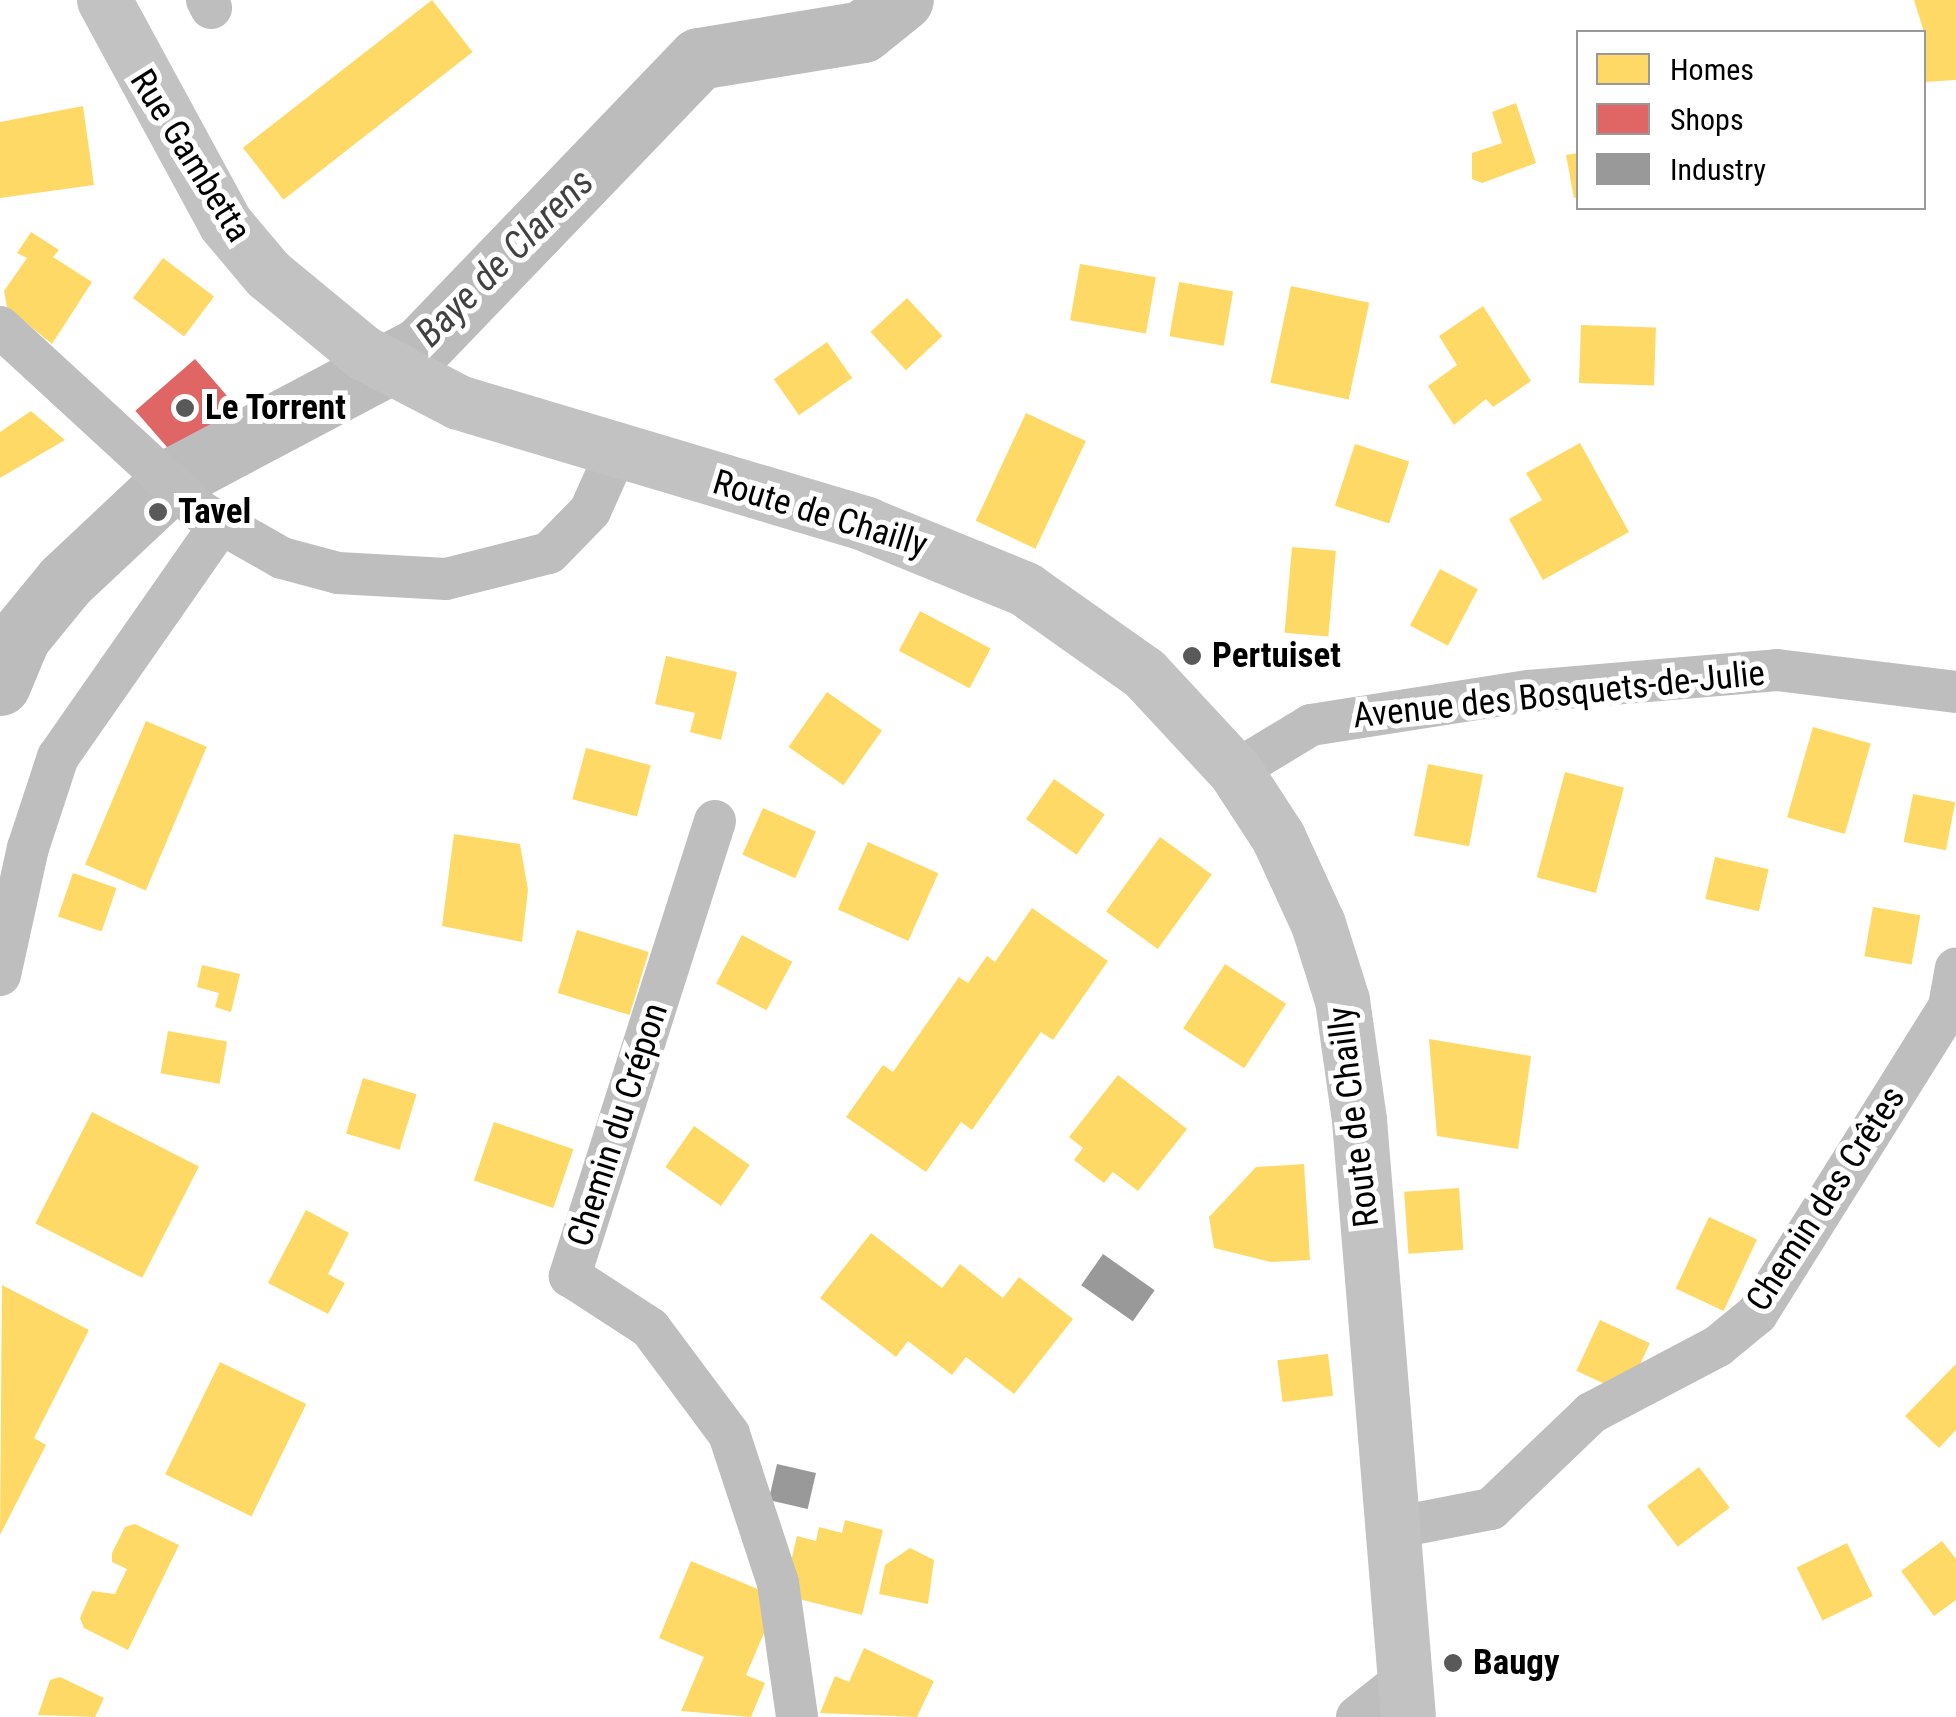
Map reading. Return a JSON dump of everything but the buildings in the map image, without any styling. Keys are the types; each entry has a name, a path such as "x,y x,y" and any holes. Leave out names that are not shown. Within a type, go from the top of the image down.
{"main road":[{"name":"Rue Gambetta","path":"104,0 225,223 268,274 326,325 406,379 458,402 616,453"},
{"name":"Route de Chailly","path":"616,453 866,524 1025,588 1144,673 1235,772 1278,838 1318,924 1342,1000 1359,1120 1407,1698"}],"street":[{"path":"0,327 141,463 220,526 282,558 338,573 420,581 478,575 549,553 572,536 616,453"},
{"path":"0,975 28,848 58,757 220,526"},
{"name":"Avenue des Bosquets-de-Julie","path":"1235,772 1311,725 1346,716 1602,684 1777,670 1956,692"},
{"name":"Chemin du Crépon","path":"715,821 570,1276 650,1328 729,1434 778,1583 797,1717"},
{"name":"Chemin des Crêtes","path":"1392,1528 1491,1509 1591,1413 1718,1346 1756,1314 1949,1007 1956,968"},
{"path":"1357,1717 1407,1698"}],"waterway":[{"name":"Baye de Clarens","path":"0,685 20,637 65,582 177,477 421,348 699,59 863,32 903,0"}],"place":[{"name":"Le Torrent","path":"185,408"},
{"name":"Tavel","path":"158,512"},
{"name":"Pertuiset","path":"1192,656"},
{"name":"Baugy","path":"1453,1663"}]}
